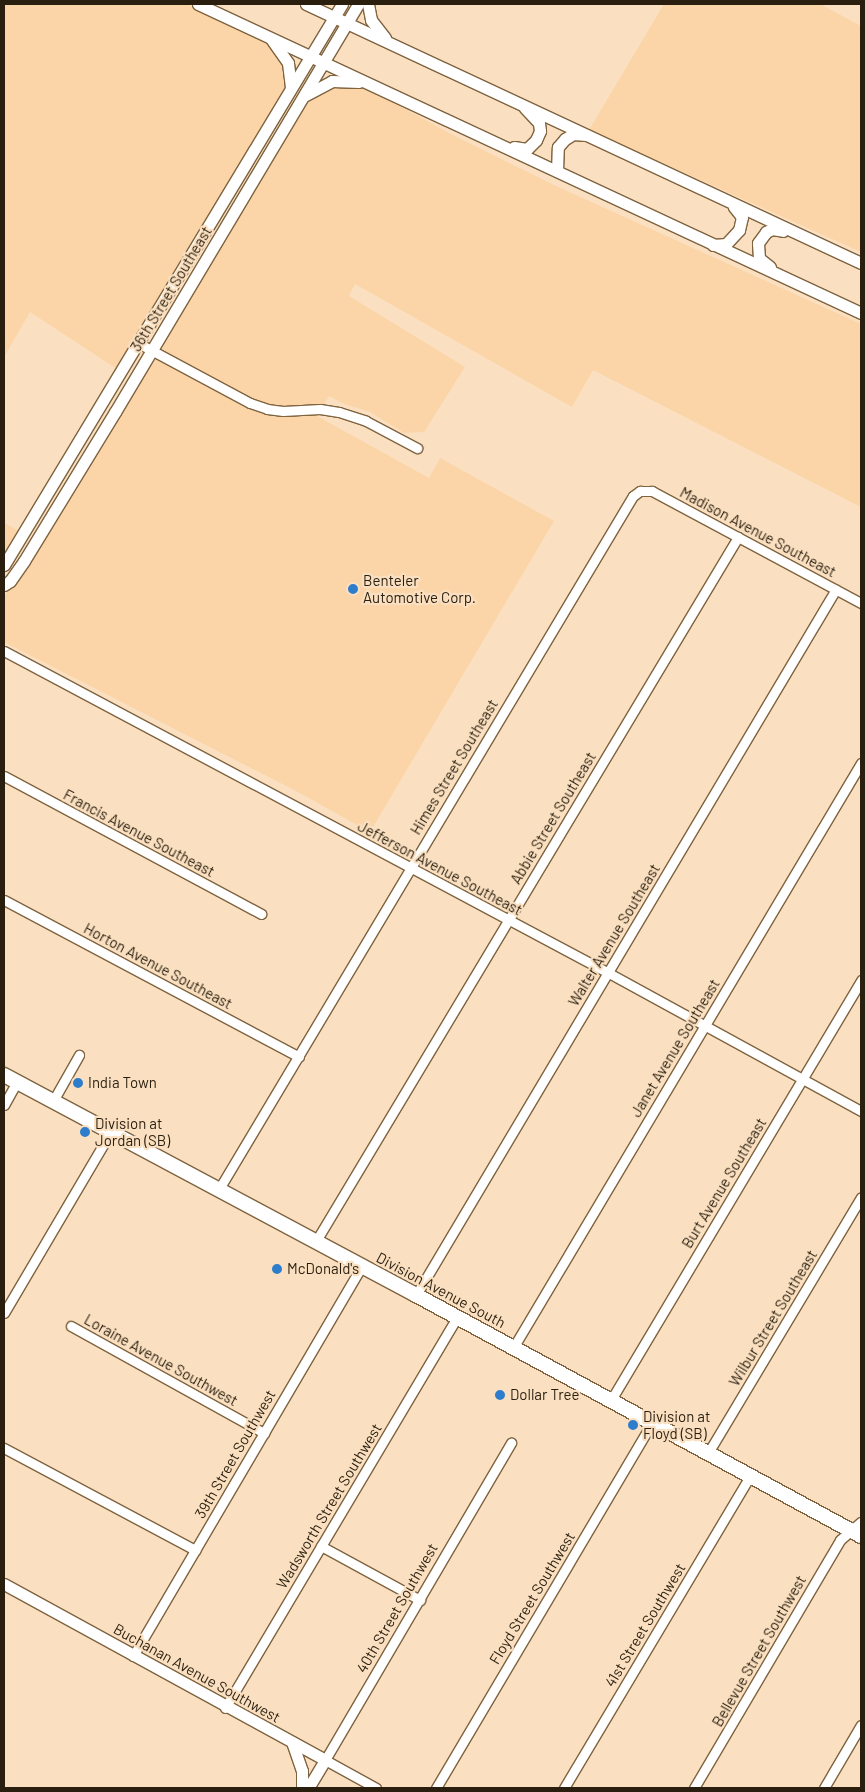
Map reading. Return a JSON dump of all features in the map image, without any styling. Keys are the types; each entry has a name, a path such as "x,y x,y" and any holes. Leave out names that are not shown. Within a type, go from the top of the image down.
{"main road":[{"name":"Division Avenue South","path":"4,1075 416,1294 750,1476 858,1530"}],"street":[{"path":"198,4 311,55 861,313"},
{"path":"306,4 861,263"},
{"name":"36th Street Southeast","path":"4,565 342,4"},
{"name":"36th Street Southeast","path":"4,585 10,581 24,560 358,4"},
{"path":"368,4 371,20 390,42"},
{"path":"269,36 288,63 291,88"},
{"path":"304,96 323,84 332,81 366,82"},
{"path":"505,146 527,149 536,140 540,131 539,123 521,104"},
{"path":"557,171 558,146 573,134 588,135"},
{"path":"713,245 726,244 739,230 742,217 732,204"},
{"path":"781,276 759,258 758,243 766,232 772,229 800,235"},
{"path":"138,344 250,403 267,409 282,411 320,409 339,412 366,421 417,448"},
{"name":"Madison Avenue Southeast","path":"640,490 652,491 861,603"},
{"name":"Himes Street Southeast","path":"219,1189 630,500 640,490"},
{"name":"Abbie Street Southeast","path":"316,1242 738,537"},
{"name":"Walter Avenue Southeast","path":"416,1294 836,589"},
{"name":"Jefferson Avenue Southeast","path":"4,651 607,972 861,1111"},
{"name":"Janet Avenue Southeast","path":"513,1348 861,763"},
{"name":"Francis Avenue Southeast","path":"4,776 261,914"},
{"name":"Horton Avenue Southeast","path":"4,900 299,1057"},
{"name":"Burt Avenue Southeast","path":"611,1400 861,980"},
{"path":"53,1101 79,1055"},
{"path":"4,1105 17,1082"},
{"path":"4,1313 111,1131"},
{"name":"Wilbur Street Southeast","path":"708,1453 861,1197"},
{"name":"39th Street Southwest","path":"133,1656 362,1266"},
{"name":"Wadsworth Street Southwest","path":"225,1708 457,1318"},
{"name":"Loraine Avenue Southwest","path":"71,1326 264,1433"},
{"name":"Floyd Street Southwest","path":"436,1788 652,1423"},
{"name":"40th Street Southwest","path":"308,1788 511,1443"},
{"path":"4,1448 195,1550"},
{"name":"41st Street Southwest","path":"564,1788 750,1476"},
{"name":"Bellevue Street Southwest","path":"694,1788 840,1540 858,1530"},
{"path":"321,1546 420,1600"},
{"name":"Buchanan Avenue Southwest","path":"4,1584 225,1708 376,1788"},
{"path":"824,1788 861,1725"},
{"path":"292,1742 302,1771 302,1788"}],"shaded area":[{"path":"4,4 187,4 268,41 286,71 284,91 117,369 30,312 4,357"},
{"path":"664,4 820,4 861,26 861,252 589,130"},
{"path":"340,84 365,87 451,134 556,186 861,324 861,507 593,370 572,407 355,284 349,296 465,367 424,432 404,433 370,412 344,404 329,396 317,416 429,478 440,458 554,521 370,832 296,791 4,642 4,597 308,101 322,91"},
{"path":"4,523 19,531 4,557"}],"place":[{"name":"Benteler Automotive Corp.","path":"353,589"},
{"name":"India Town","path":"78,1083"},
{"name":"Division at Jordan (SB)","path":"85,1132"},
{"name":"McDonald's","path":"277,1269"},
{"name":"Dollar Tree","path":"500,1395"},
{"name":"Division at Floyd (SB)","path":"633,1425"}]}
